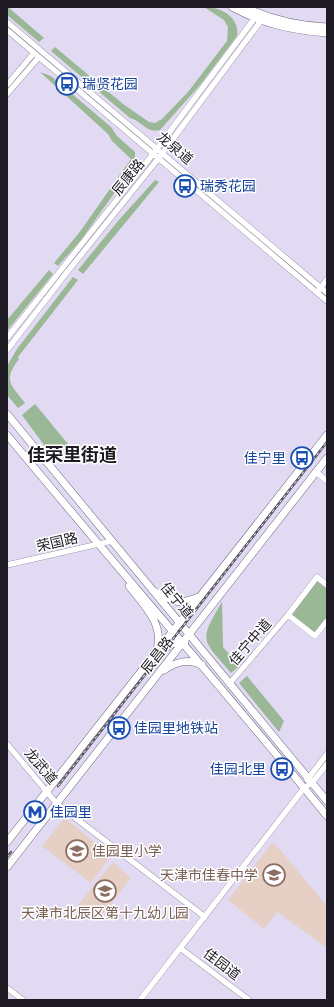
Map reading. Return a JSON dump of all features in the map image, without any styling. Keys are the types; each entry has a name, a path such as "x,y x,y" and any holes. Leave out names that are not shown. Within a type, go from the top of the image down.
{"main road":[{"path":"232,7 310,32 327,33"},
{"path":"244,7 260,17 313,27 327,27"},
{"name":"佳宁道","path":"7,414 34,449 327,801"},
{"name":"佳宁道","path":"7,435 98,545 206,668 327,816"},
{"name":"辰昌路","path":"7,842 46,791 154,658 327,435"},
{"name":"辰昌路","path":"7,868 117,724 327,458"},
{"path":"114,563 158,627 159,638 154,658"},
{"path":"153,591 177,602 187,602 203,595"},
{"path":"154,658 171,644 183,642 194,646 208,658"},
{"path":"158,674 172,665 186,661 198,663 206,668"}],"street":[{"name":"辰康路","path":"7,338 260,17"},
{"name":"辰康路","path":"7,350 158,159 260,17"},
{"name":"龙泉道","path":"7,22 157,148 319,290 327,301"},
{"name":"龙泉道","path":"7,30 158,159 319,290 327,293"},
{"path":"7,85 34,53"},
{"path":"7,94 40,57"},
{"path":"319,290 327,279"},
{"path":"25,457 34,449"},
{"path":"316,472 327,481"},
{"name":"荣国路","path":"7,565 112,541"},
{"name":"佳宁中道","path":"229,684 288,615 317,577 327,585"},
{"name":"佳宁中道","path":"288,615 315,636 327,621"},
{"name":"龙武道","path":"7,744 57,804 205,917"},
{"path":"310,781 327,754"},
{"path":"140,1000 304,788 327,764"},
{"name":"佳园道","path":"180,948 250,1000"},
{"path":"7,988 23,1000"}],"shaded area":[{"name":"佳园里小学","path":"65,818 111,856 91,883 42,846"},
{"name":"天津市佳春中学","path":"272,843 281,851 327,906 327,948 277,912 264,929 228,900"},
{"name":"天津市北辰区第十九幼儿园","path":"113,862 131,878 98,920 78,905"}],"green space":[{"path":"7,7 44,38 39,42 7,15"},
{"path":"204,7 217,9 228,14 236,23 237,36 200,85 160,130 155,131 148,129 130,118 51,51 55,47 123,104 149,122 155,123 162,119 188,92 227,41 228,27 224,20"},
{"path":"40,72 51,76 111,127 117,136 135,152 135,164 81,240 58,266 54,263 79,233 131,159 112,141 108,134"},
{"path":"155,180 159,182 83,274 78,270 118,221"},
{"path":"49,270 53,274 7,331 7,320"},
{"path":"73,277 78,280 18,357 19,359 11,372 10,382 25,403 18,408 7,395 7,366 17,349"},
{"path":"35,404 68,444 58,452 61,455 55,460 22,415"},
{"path":"317,581 327,589 327,618 315,633 292,615"},
{"path":"222,602 223,647 239,666 231,673 214,653 207,640 209,625"},
{"path":"247,676 284,721 279,732 239,683"}],"railway":[{"path":"58,786 327,442"},
{"path":"7,857 11,852"}],"place":[{"name":"瑞贤花园","path":"67,84"},
{"name":"瑞秀花园","path":"185,186"},
{"name":"佳宁里","path":"302,458"},
{"name":"佳园里地铁站","path":"119,728"},
{"name":"佳园北里","path":"282,769"},
{"name":"佳园里","path":"35,812"},
{"name":"佳园里小学","path":"77,851"},
{"name":"天津市佳春中学","path":"274,875"},
{"name":"天津市北辰区第十九幼儿园","path":"105,891"}],"district":[{"name":"佳荣里街道","path":"72,455"}]}
